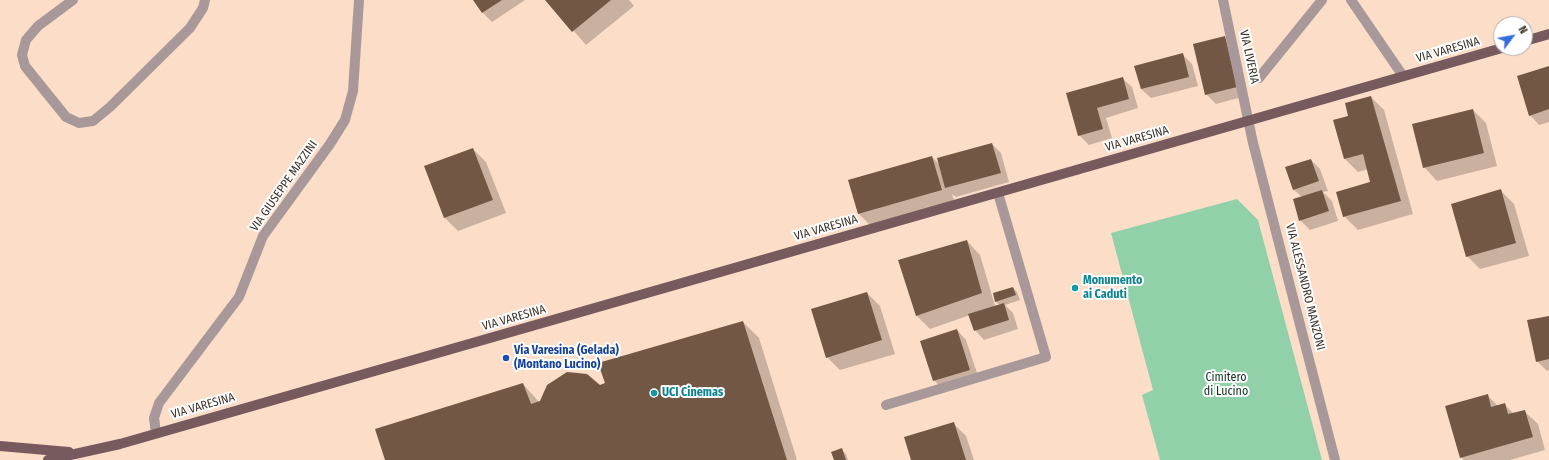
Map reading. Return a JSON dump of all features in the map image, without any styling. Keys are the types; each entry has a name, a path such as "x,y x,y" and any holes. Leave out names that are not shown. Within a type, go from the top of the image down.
{"main road":[{"path":"1533,39 1549,34"},
{"name":"VIA VARESINA","path":"82,454 1493,51"},
{"path":"0,446 82,454"},
{"path":"48,460 82,454"}],"street":[{"path":"73,0 38,26 26,40 22,55 25,66 66,117 79,123 93,121 121,97 190,28 203,8 205,0"},
{"name":"VIA GIUSEPPE MAZZINI","path":"156,433 154,418 158,403 239,297 263,236 330,144 345,120 353,91 359,0"},
{"name":"VIA LIVERIA","path":"1223,0 1249,120"},
{"path":"1259,78 1322,0"},
{"path":"1352,0 1403,76"},
{"name":"VIA ALESSANDRO MANZONI","path":"1249,120 1253,143 1335,460"},
{"path":"886,405 1046,357 998,192"}],"green space":[{"name":"Cimitero di Lucino","path":"1237,199 1258,220 1322,460 1160,460 1142,395 1153,390 1111,233"}],"building":[{"path":"473,0 502,0 482,13"},
{"path":"545,0 611,0 572,32"},
{"path":"1225,36 1237,87 1205,95 1193,44"},
{"path":"1183,53 1189,77 1141,89 1134,66"},
{"path":"1549,66 1549,109 1529,116 1517,76"},
{"path":"1123,77 1129,99 1097,108 1103,129 1078,136 1066,93"},
{"path":"1371,96 1401,201 1343,217 1336,192 1370,182 1363,154 1344,159 1333,120 1348,116 1345,103"},
{"path":"1473,109 1484,153 1423,168 1412,124"},
{"path":"992,143 1001,173 945,188 937,158"},
{"path":"473,148 493,200 444,218 424,166"},
{"path":"932,156 942,190 858,214 848,180"},
{"path":"1311,159 1319,181 1293,190 1285,167"},
{"path":"1501,189 1516,243 1466,257 1451,204"},
{"path":"1322,190 1329,211 1299,221 1293,199"},
{"path":"967,240 982,293 916,316 898,260"},
{"path":"1013,287 1016,295 995,302 993,293"},
{"path":"867,292 882,340 826,358 811,309"},
{"path":"1004,303 1009,320 974,331 968,314"},
{"path":"1549,316 1549,359 1536,362 1527,320"},
{"name":"UCI Cinemas","path":"743,321 787,460 385,460 375,429 523,383 531,404 540,401 547,385 567,372 587,374 600,385 605,383 598,363"},
{"path":"957,329 970,370 933,381 920,341"},
{"path":"1488,394 1491,407 1505,403 1508,414 1525,410 1533,437 1460,458 1445,406"},
{"path":"954,422 966,460 911,460 904,437"},
{"path":"842,448 846,460 834,460 831,452"}],"place":[{"name":"Monumento ai Caduti","path":"1075,288"},
{"name":"Via Varesina (Gelada) (Montano Lucino)","path":"506,358"},
{"name":"UCI Cinemas","path":"654,393"}]}
